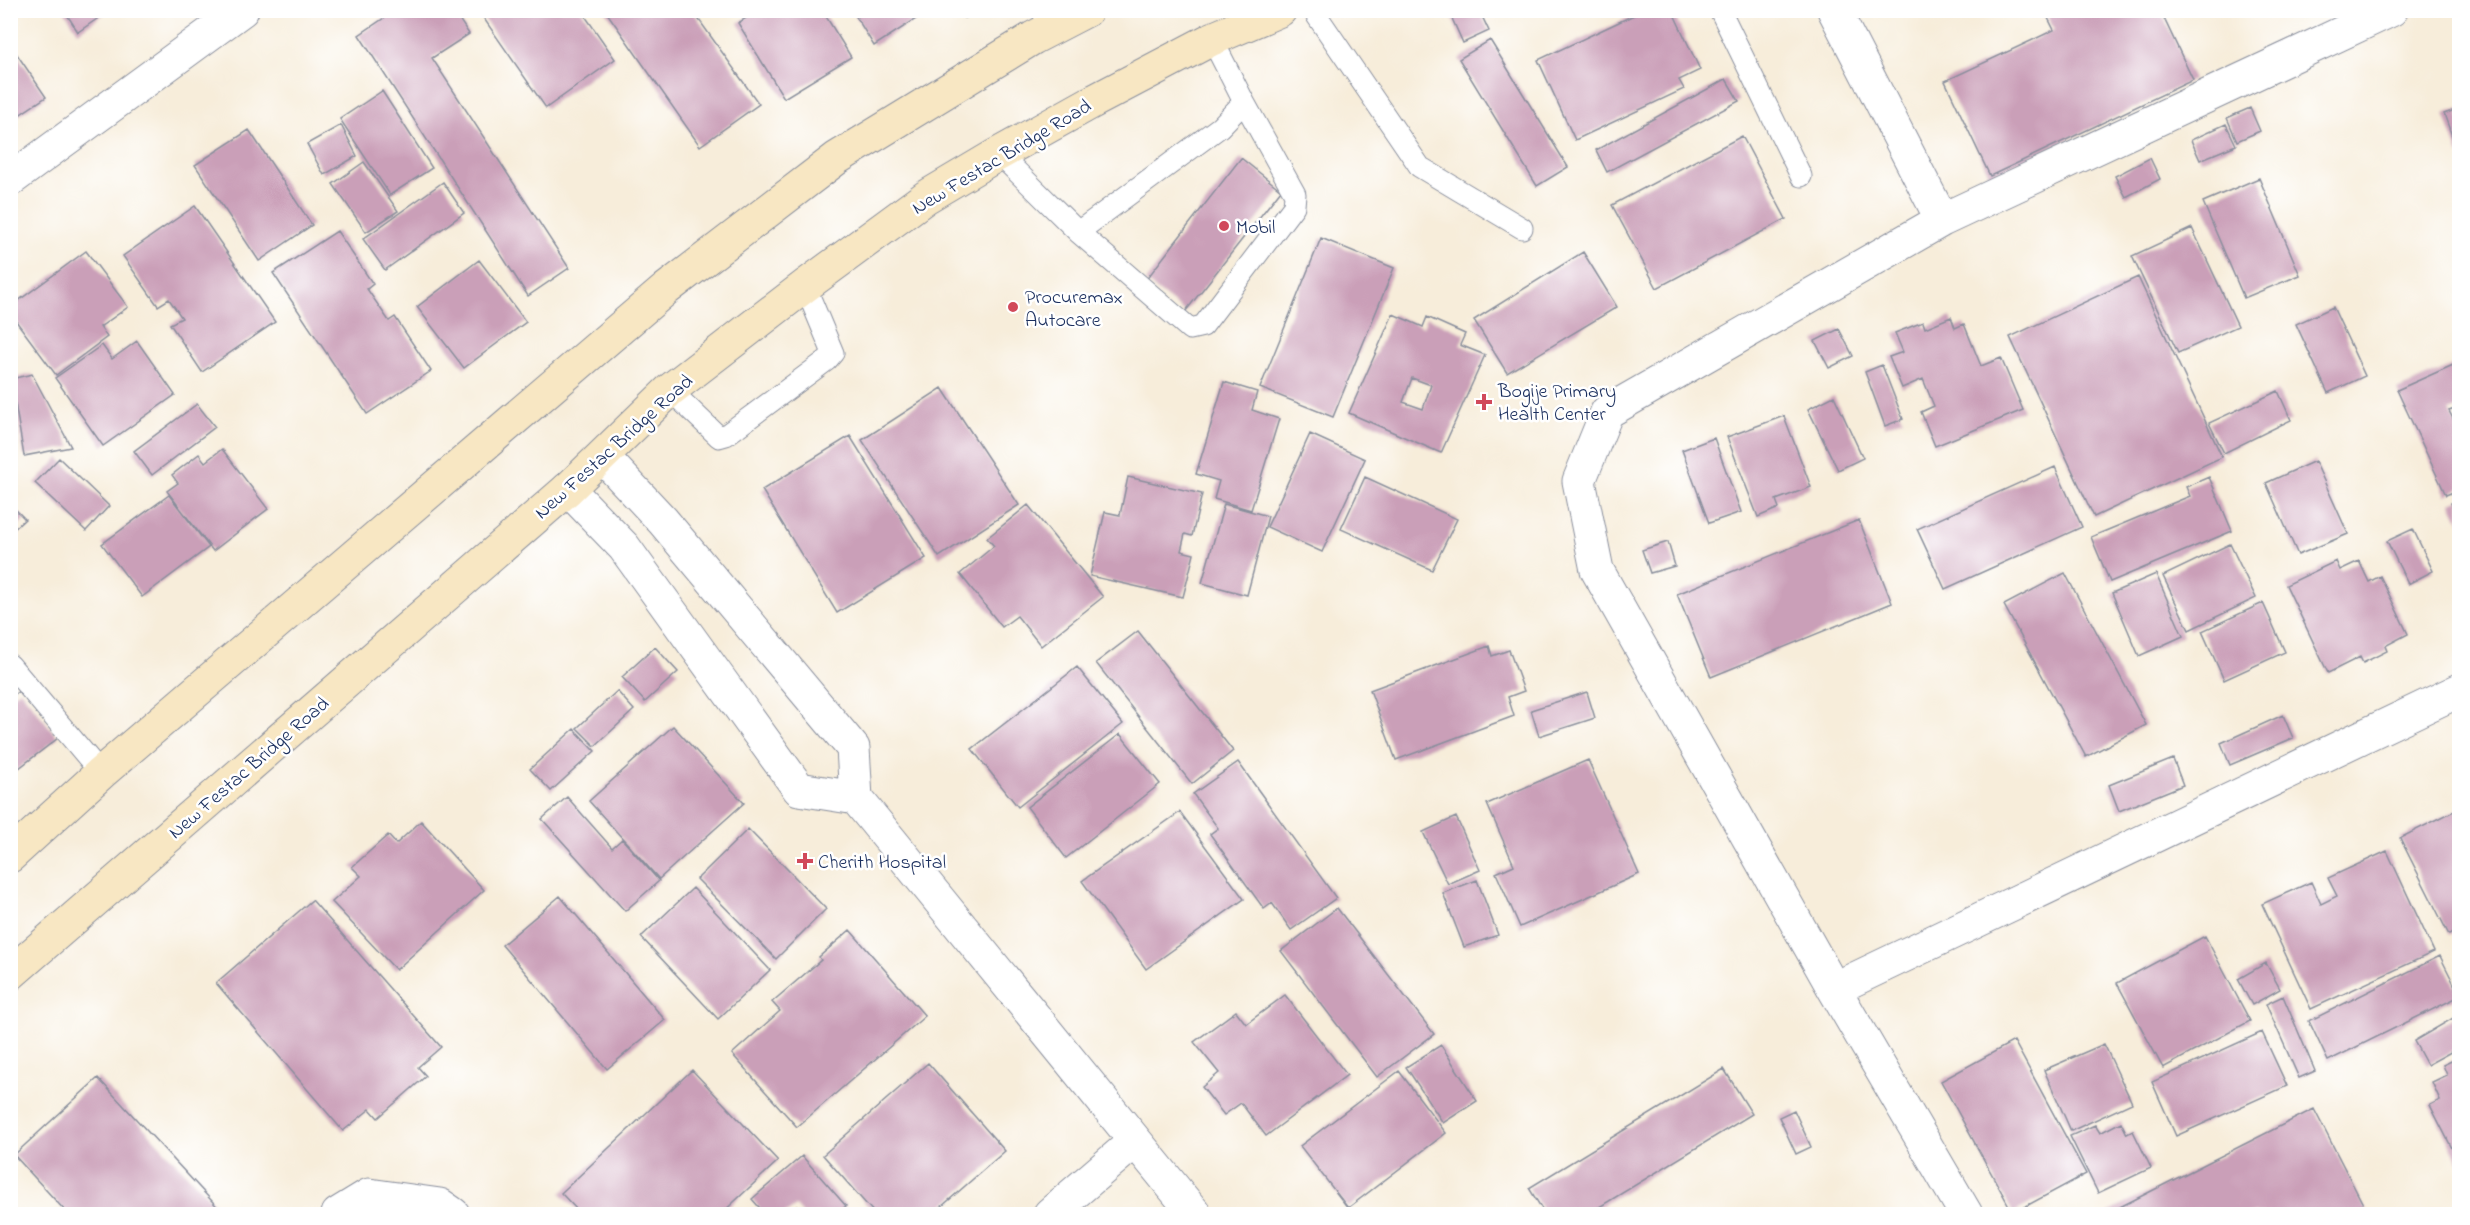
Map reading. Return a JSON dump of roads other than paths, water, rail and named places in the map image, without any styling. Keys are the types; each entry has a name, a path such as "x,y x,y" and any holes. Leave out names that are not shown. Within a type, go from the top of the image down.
{"main road":[{"path":"10,856 101,773 666,289 837,158 1049,18 1087,10"},
{"name":"New Festac Bridge Road","path":"10,974 568,489 670,390 805,286 926,197 999,154 1212,39 1280,10"}],"street":[{"path":"10,180 242,10"},
{"path":"1834,10 1942,220"},
{"path":"1966,1215 1834,988 1597,570 1579,481 1607,412 1942,220 2391,10"},
{"path":"603,457 663,521 853,748 856,798 1195,1215"},
{"path":"568,489 624,547 799,789 856,798"},
{"path":"1834,988 2460,690"},
{"path":"1050,1215 1135,1141"},
{"path":"338,1215 369,1194 440,1204 453,1215"}],"lane":[{"path":"1313,10 1420,167 1522,228"},
{"path":"1719,10 1801,176"},
{"path":"999,154 1078,232 1190,329 1203,326 1294,206 1294,194 1212,39"},
{"path":"1078,232 1220,127 1245,102"},
{"path":"670,390 719,437 726,435 827,360 833,352 805,286"},
{"path":"10,665 101,773"}],"place":[{"name":"Mobil","path":"1224,226"},
{"name":"Procuremax Autocare","path":"1013,307"},
{"name":"Bogije Primary Health Center","path":"1484,402"},
{"name":"Cherith Hospital","path":"805,861"}]}
